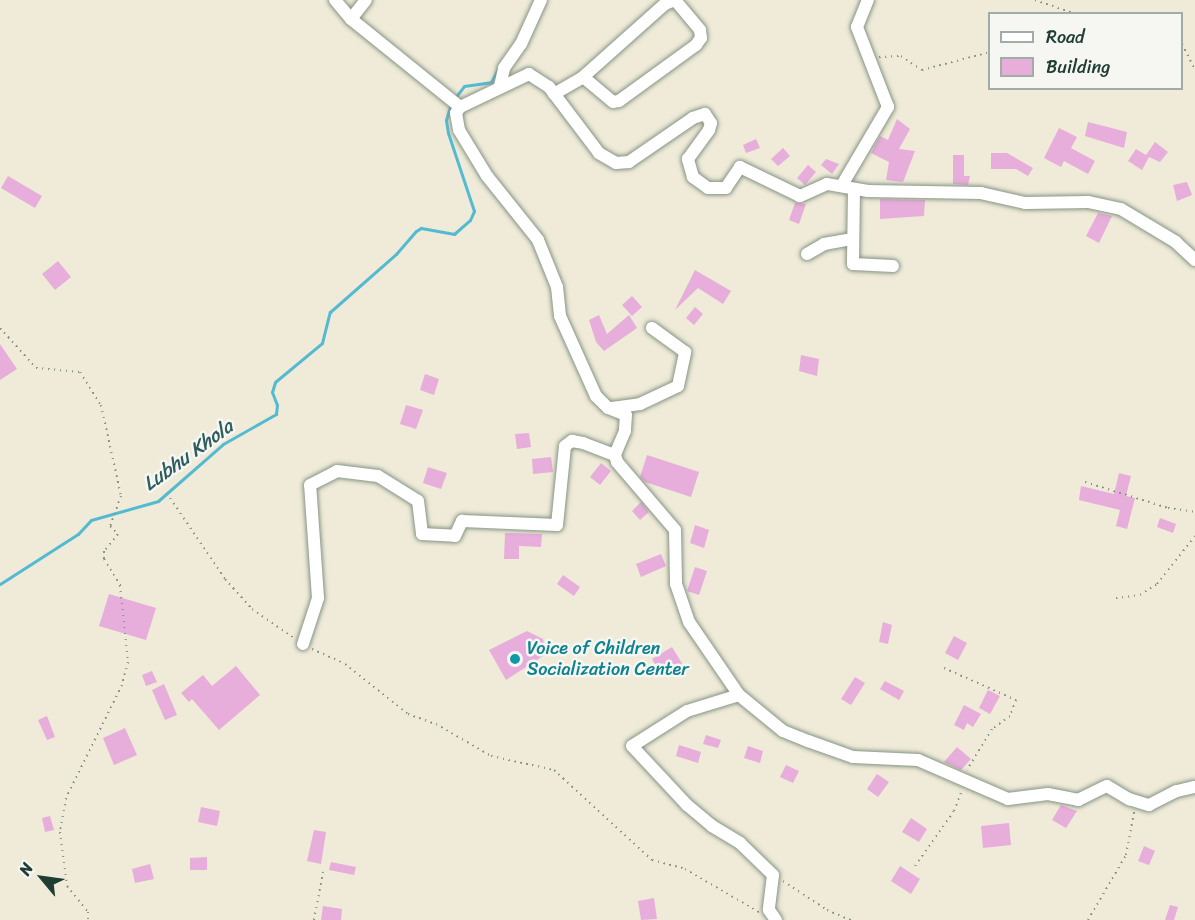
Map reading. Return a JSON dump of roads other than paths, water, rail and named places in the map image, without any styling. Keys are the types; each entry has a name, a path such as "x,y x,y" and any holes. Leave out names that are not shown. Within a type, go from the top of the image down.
{"street":[{"path":"335,0 351,19 454,103 459,130 487,176 538,240 557,287 560,316 592,390 608,408 621,412 628,422 615,454"},
{"path":"351,19 366,0"},
{"path":"500,86 504,68 521,44 541,0"},
{"path":"554,94 583,76 619,43 675,0 700,30 701,38 696,45 619,100 613,102 583,76"},
{"path":"868,0 857,27 888,107 848,187 853,264 893,266"},
{"path":"454,103 529,74 538,76 599,153 616,164 629,162 700,113 709,117 711,123 688,159 693,177 708,188 726,188 740,168 800,196 827,184 981,193 1025,203 1103,204 1121,209 1176,242 1195,260"},
{"path":"807,254 824,244 853,239"},
{"path":"608,408 640,404 678,386 685,352 652,328"},
{"path":"303,644 318,598 310,485 337,471 378,476 418,501 422,534 454,536 462,521 557,525 565,446 572,441 615,454 675,530 676,584 683,606 700,643 739,695 783,730 853,757 918,760 1008,799 1048,794 1078,800 1107,786 1128,799 1149,805 1177,791 1195,787"},
{"path":"739,695 687,711 632,746 687,805 712,826 740,843 773,875 769,910 776,920"}],"waterway":[{"name":"Lubhu Khola","path":"454,99 464,86 491,82 499,67"},
{"name":"Lubhu Khola","path":"0,584 78,534 91,520 158,501 223,444 276,414 277,405 272,392 275,382 322,343 330,312 396,254 416,231 421,228 454,234 470,220 474,211 448,133 446,120 451,104"}],"place":[{"name":"Voice of Children Socialization Center","path":"515,659"}]}
